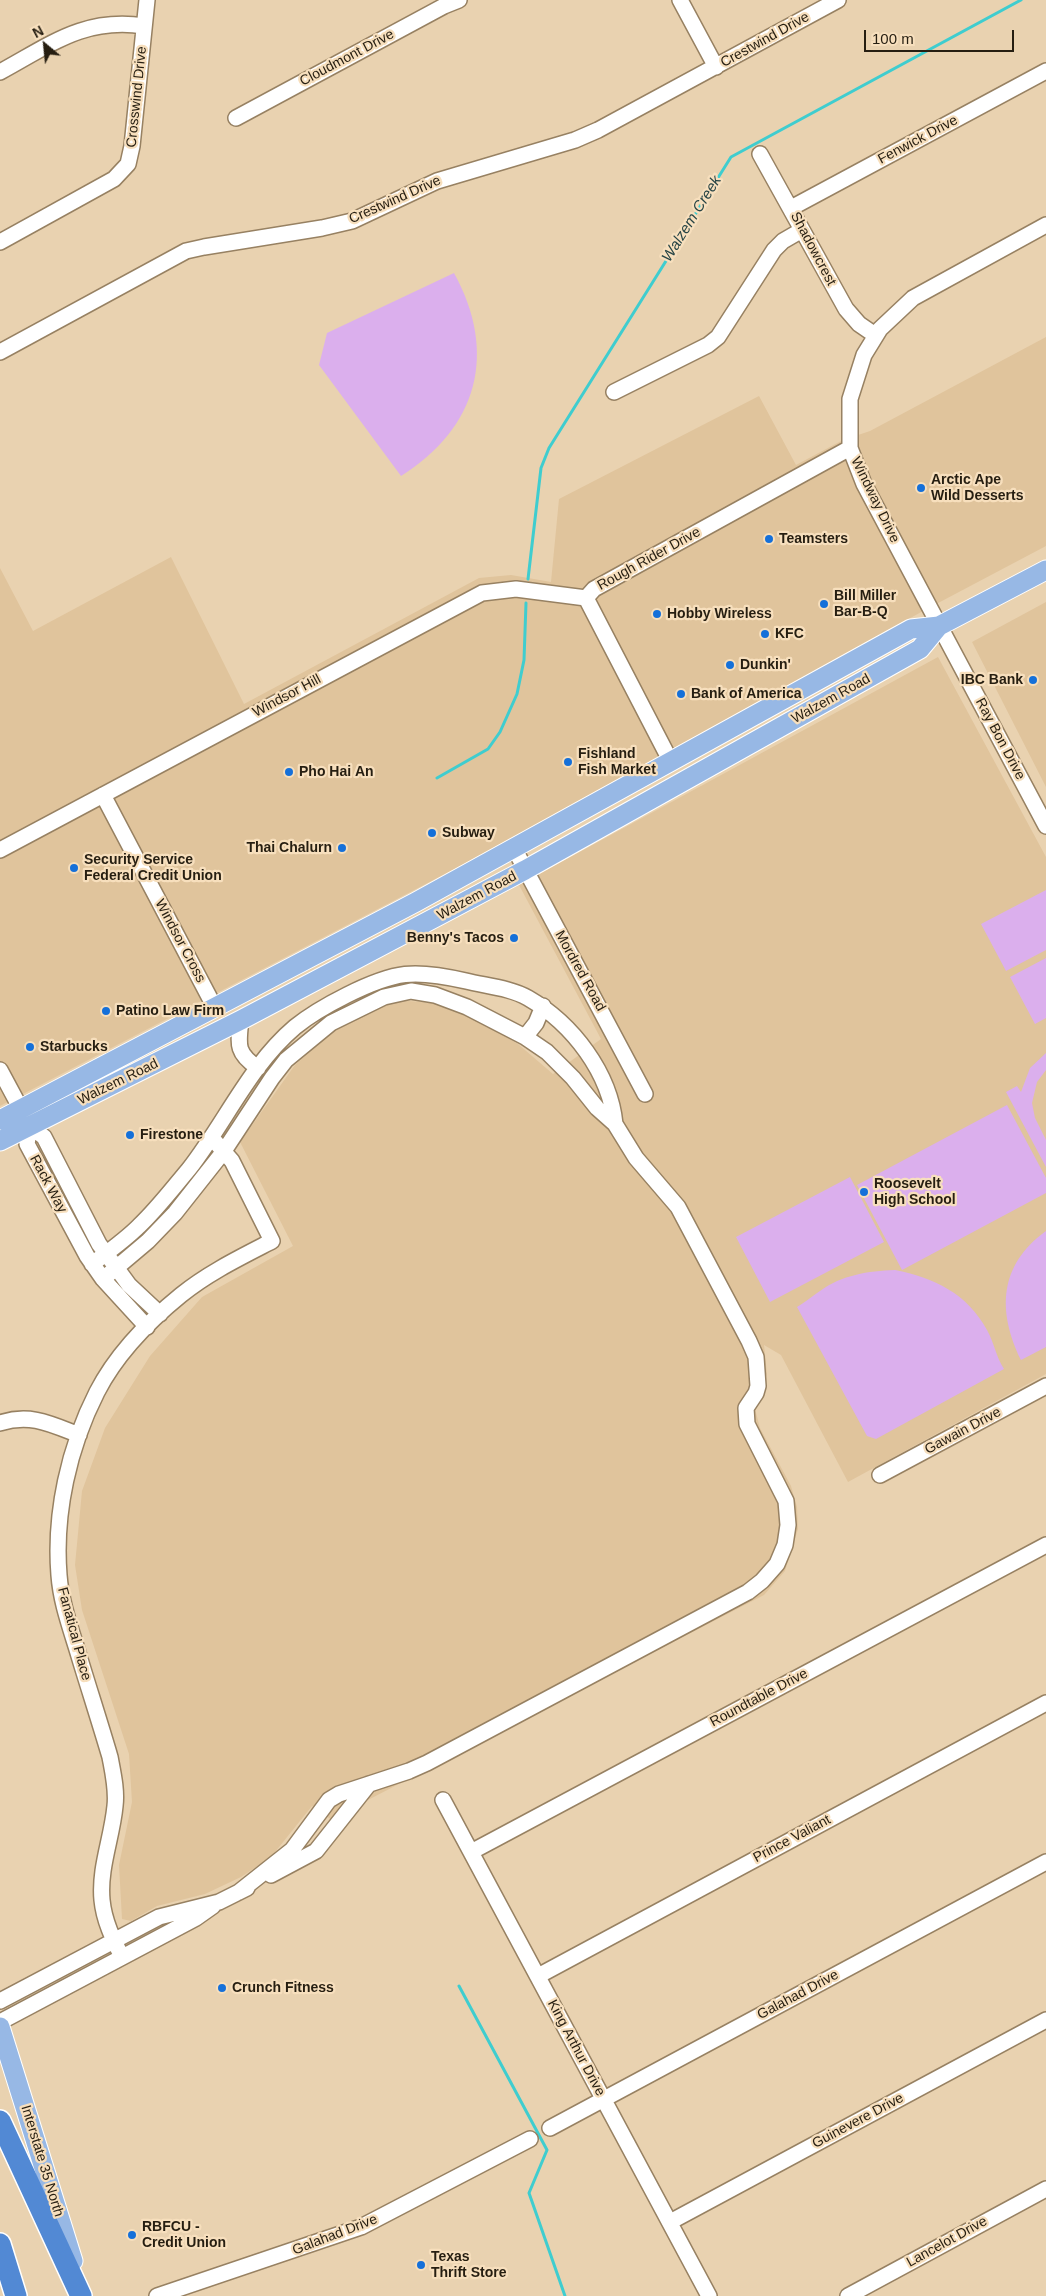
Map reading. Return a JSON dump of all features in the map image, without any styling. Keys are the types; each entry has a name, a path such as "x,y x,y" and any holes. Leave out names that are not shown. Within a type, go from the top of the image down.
{"highway":[{"path":"0,2121 82,2296"},
{"path":"0,2244 16,2296"}],"main road":[{"name":"Walzem Road","path":"0,1120 215,1008 514,848 911,629 939,626 1046,570"},
{"name":"Walzem Road","path":"0,1142 241,1020 525,870 920,649 939,626"},
{"path":"609,823 666,778 670,771 671,762"},
{"path":"152,1065 214,1022 218,1016 215,1008"},
{"name":"Interstate 35 North","path":"0,2027 82,2296"}],"street":[{"name":"Crosswind Drive","path":"0,242 114,179 128,164 132,146 147,0"},
{"name":"Cloudmont Drive","path":"236,118 444,6 459,0"},
{"path":"680,0 716,67"},
{"name":"Crestwind Drive","path":"0,352 186,252 204,247 322,228 362,217 437,181 575,140 716,67 838,0"},
{"path":"0,72 83,29 115,23 144,26"},
{"name":"Fenwick Drive","path":"791,208 1046,72"},
{"name":"Shadowcrest","path":"760,154 846,309 859,324 876,335"},
{"name":"Windway Drive","path":"939,626 864,484 850,448 849,414 853,384 864,355 876,335 890,317 913,298 1046,225"},
{"path":"614,392 708,344 718,337 774,250 783,241 802,230"},
{"name":"Rough Rider Drive","path":"671,762 586,598 594,589 850,448"},
{"name":"Windsor Hill","path":"0,850 482,593 516,590 586,598"},
{"name":"Ray Bon Drive","path":"939,626 1046,826"},
{"name":"Windsor Cross","path":"103,795 215,1008"},
{"name":"Mordred Road","path":"514,848 645,1094"},
{"path":"92,1264 139,1227 158,1206 212,1138 273,1048 295,1027 322,1008 374,982 397,974 423,972 442,976 521,994 543,1006 560,1022 592,1060 613,1104 615,1124"},
{"path":"103,1278 148,1241 176,1213 224,1151 286,1060 331,1023 384,997 411,991 435,995 467,1007 526,1037 547,1052 573,1078 597,1108 615,1124 636,1158 678,1207 750,1341 756,1357 758,1386 756,1393 746,1408 747,1424 786,1501 788,1525 785,1545 777,1564 762,1581 748,1592 427,1763 409,1772 339,1794 323,1807 292,1850 238,1892"},
{"path":"526,1037 536,1023 543,1006"},
{"path":"241,1020 240,1052 258,1068"},
{"path":"573,1078 592,1060"},
{"path":"0,1070 30,1126"},
{"name":"Rack Way","path":"147,1327 92,1264 27,1144 30,1126 44,1137 105,1253 129,1285 160,1314"},
{"path":"212,1138 224,1151"},
{"name":"Fanatical Place","path":"122,1957 107,1926 102,1900 103,1869 115,1805 114,1780 110,1757 65,1612 59,1576 58,1534 65,1485 79,1435 98,1391 121,1356 160,1314 189,1289 224,1266 272,1241 232,1161 224,1151"},
{"name":"Gawain Drive","path":"880,1475 1046,1386"},
{"path":"0,1423 24,1417 46,1422 79,1435"},
{"name":"Roundtable Drive","path":"471,1852 1046,1545"},
{"name":"Prince Valiant","path":"538,1976 1046,1703"},
{"path":"0,2022 196,1918 218,1902 316,1851 369,1784"},
{"name":"King Arthur Drive","path":"443,1800 709,2296"},
{"path":"323,1807 339,1820"},
{"name":"Galahad Drive","path":"550,2128 1046,1862"},
{"path":"0,2001 159,1917 218,1902"},
{"name":"Guinevere Drive","path":"670,2222 1046,2020"},
{"name":"Galahad Drive","path":"157,2296 361,2227 530,2139"},
{"name":"Lancelot Drive","path":"848,2296 1046,2188"}],"shaded area":[{"path":"454,273 468,303 475,332 477,360 473,386 463,412 448,435 427,457 401,476 319,365 327,333"},
{"path":"1046,337 1046,546 923,611 510,840 0,1106 0,568 33,631 171,557 244,704 479,578 511,575 551,582 559,499 759,396 796,465 843,440 870,431"},
{"path":"1046,602 1046,787 972,642"},
{"path":"938,657 1046,857 1046,1374 848,1482 781,1355 764,1345 767,1374 755,1409 760,1428 791,1486 797,1507 798,1529 785,1571 764,1595 366,1801 343,1828 312,1806 271,1857 241,1877 205,1894 157,1906 131,1921 122,1919 119,1865 132,1802 129,1754 82,1610 75,1565 82,1491 105,1428 150,1356 202,1297 293,1246 240,1142 295,1065 338,1027 395,1000 436,1003 482,1022 518,1044 553,1074 601,1039 519,885"},
{"path":"1046,890 1046,950 1006,971 981,924"},
{"path":"1046,958 1046,1018 1035,1024 1010,977"},
{"path":"1046,1053 1046,1070 1037,1082 1032,1103 1035,1118 1046,1140 1046,1167 1006,1092 1017,1086 1021,1092 1030,1068"},
{"path":"1007,1105 1046,1178 1046,1193 902,1270 857,1185"},
{"path":"850,1177 884,1242 770,1302 736,1237"},
{"path":"1046,1231 1046,1347 1021,1360 1008,1324 1007,1290 1011,1274 1019,1259 1030,1244"},
{"path":"895,1270 936,1283 948,1289 970,1306 987,1330 1004,1369 876,1439 867,1436 797,1307 837,1281 875,1271"}],"waterway":[{"name":"Walzem Creek","path":"528,579 541,468 549,448 731,157 1021,0"},
{"name":"Walzem Creek","path":"437,778 488,749 500,732 517,694 524,660 526,603"},
{"path":"459,1986 547,2150 529,2193 565,2296"}],"place":[{"name":"Arctic Ape Wild Desserts","path":"921,488"},
{"name":"Teamsters","path":"769,539"},
{"name":"Bill Miller Bar-B-Q","path":"824,604"},
{"name":"Hobby Wireless","path":"657,614"},
{"name":"KFC","path":"765,634"},
{"name":"Dunkin'","path":"730,665"},
{"name":"IBC Bank","path":"1033,680"},
{"name":"Bank of America","path":"681,694"},
{"name":"Fishland Fish Market","path":"568,762"},
{"name":"Pho Hai An","path":"289,772"},
{"name":"Subway","path":"432,833"},
{"name":"Thai Chalurn","path":"342,848"},
{"name":"Security Service Federal Credit Union","path":"74,868"},
{"name":"Benny's Tacos","path":"514,938"},
{"name":"Patino Law Firm","path":"106,1011"},
{"name":"Starbucks","path":"30,1047"},
{"name":"Firestone","path":"130,1135"},
{"name":"Roosevelt High School","path":"864,1192"},
{"name":"Crunch Fitness","path":"222,1988"},
{"name":"RBFCU - Credit Union","path":"132,2235"},
{"name":"Texas Thrift Store","path":"421,2265"}]}
